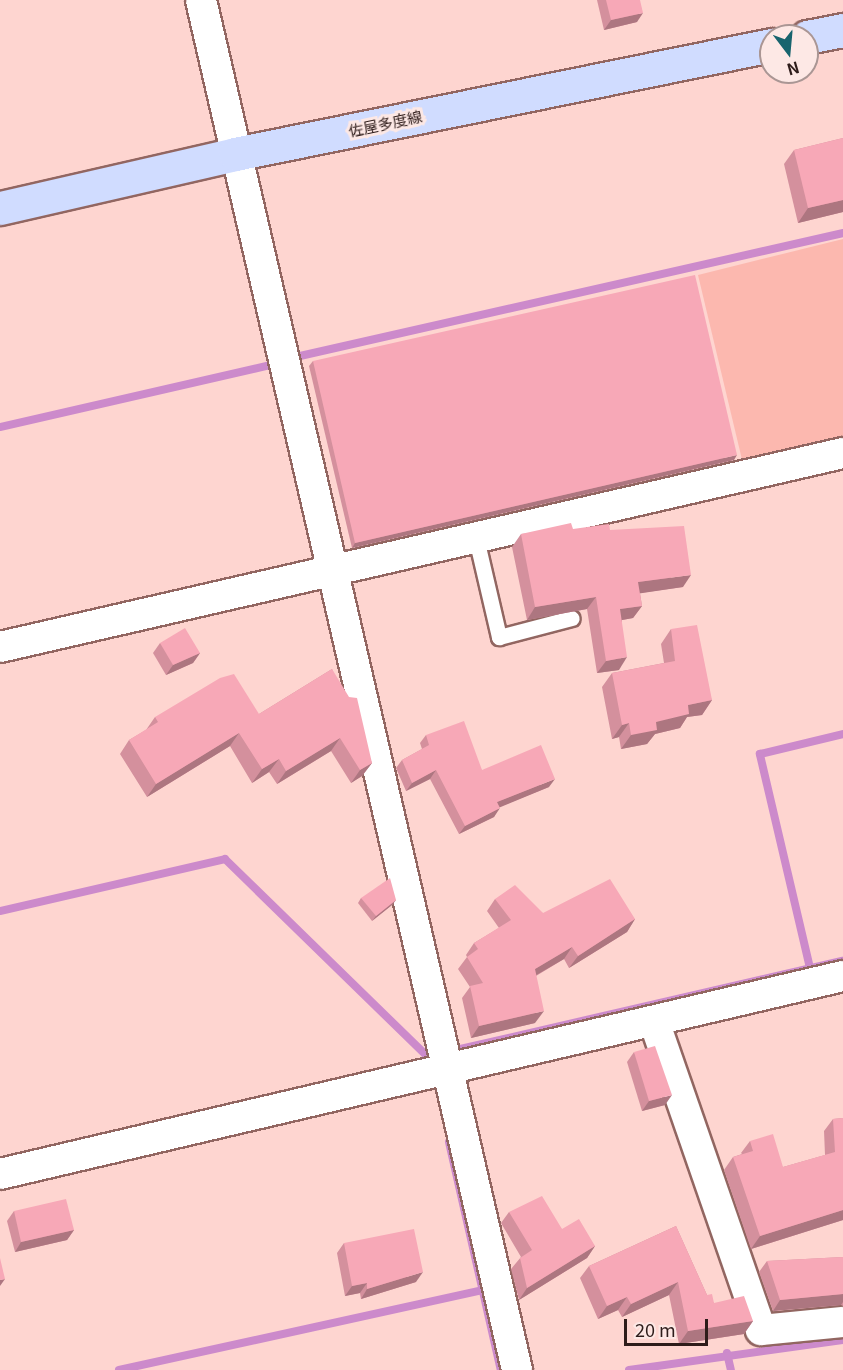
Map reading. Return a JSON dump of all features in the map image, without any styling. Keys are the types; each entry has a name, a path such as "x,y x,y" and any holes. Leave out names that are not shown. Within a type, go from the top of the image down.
{"main road":[{"path":"819,35 843,30"},
{"name":"佐屋多度線","path":"0,208 235,154 759,47"}],"street":[{"path":"201,0 331,572 517,1370"},
{"path":"0,647 843,453"},
{"path":"0,1174 447,1071 843,976"},
{"path":"654,1022 761,1330 843,1322"}],"lane":[{"path":"476,538 500,637 572,618"}],"shaded area":[{"path":"843,239 843,445 744,468 698,275"}],"building":[{"path":"606,0 640,0 643,13 611,20"},
{"path":"843,138 843,200 808,208 794,150"},
{"path":"695,275 737,455 355,543 313,361"},
{"path":"571,523 573,529 609,524 610,530 684,526 691,575 638,582 642,606 620,609 627,657 606,661 596,597 535,607 521,534"},
{"path":"697,625 712,700 688,705 689,714 656,722 657,730 631,735 629,723 622,725 612,673 675,661 671,629"},
{"path":"185,628 200,653 173,665 160,643"},
{"path":"332,669 349,697 357,698 372,763 360,770 340,738 286,771 279,759 262,769 239,733 156,784 129,740 158,722 155,717 220,678 234,674 259,714"},
{"path":"464,721 482,770 541,745 555,779 497,802 500,808 465,826 436,770 412,783 402,760 429,745 426,735"},
{"path":"390,878 396,900 376,916 361,898"},
{"path":"610,879 635,919 578,956 572,947 535,969 544,1011 479,1026 470,986 483,983 467,957 478,949 474,943 511,920 495,899 515,885 543,913"},
{"path":"655,1046 672,1095 649,1101 634,1052"},
{"path":"843,1118 843,1210 760,1236 733,1157 753,1151 750,1141 773,1134 783,1167 835,1152 833,1119"},
{"path":"542,1196 562,1229 579,1219 595,1246 527,1288 520,1258 532,1250 509,1212"},
{"path":"66,1199 74,1230 21,1242 14,1211"},
{"path":"676,1226 707,1295 712,1294 714,1303 744,1296 753,1321 688,1331 678,1282 631,1304 627,1297 607,1306 589,1266"},
{"path":"414,1229 423,1272 367,1289 367,1283 352,1286 344,1243"},
{"path":"843,1257 843,1294 780,1300 767,1261"},
{"path":"0,1258 5,1279 0,1280"}],"waterway":[{"path":"300,356 843,233"},
{"path":"0,427 270,365"},
{"path":"810,968 760,754 843,734"},
{"path":"0,911 225,859 427,1056"},
{"path":"456,1050 843,961"},
{"path":"449,1142 501,1370"},
{"path":"119,1370 482,1290"},
{"path":"629,1370 843,1340"},
{"path":"727,1353 731,1370"}]}
